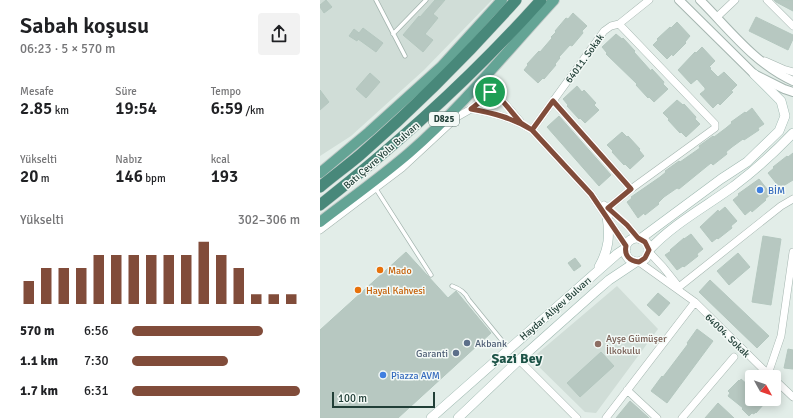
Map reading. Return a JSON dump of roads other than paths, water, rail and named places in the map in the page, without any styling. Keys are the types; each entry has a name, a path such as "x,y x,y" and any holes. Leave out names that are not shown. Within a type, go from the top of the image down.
{"highway":[{"name":"Batı Çevre Yolu Bulvarı","path":"320,187 359,156 389,129 451,69 516,0"},
{"name":"Batı Çevre Yolu Bulvarı","path":"320,205 359,175 431,111 518,26 541,0"}],"main road":[{"name":"D825","path":"320,222 409,152 437,127 489,73 554,0"},
{"path":"320,173 369,132 441,67 499,1"},
{"path":"754,74 781,101 785,116"},
{"path":"793,108 785,116 779,132 747,162 721,179 639,239 631,240 626,247 628,257 637,262 645,258 661,237 735,185 774,153 793,133"},
{"path":"597,272 608,244 609,232 607,212"},
{"path":"639,239 645,242 649,251"},
{"name":"Haydar Aliyev Bulvarı","path":"430,418 626,247"},
{"name":"Haydar Aliyev Bulvarı","path":"458,418 519,360 594,293 609,280 637,262"}],"street":[{"name":"64011. Sokak","path":"532,130 604,31 611,26 618,24 649,0"},
{"path":"679,0 754,74 793,92"},
{"path":"700,0 754,56 778,74 793,81"},
{"path":"717,17 734,0"},
{"path":"767,0 793,26"},
{"path":"607,212 631,189 715,128 715,124 618,24"},
{"path":"754,56 793,72"},
{"path":"489,73 492,87 495,92 521,123"},
{"path":"320,230 402,168 457,118 485,98 492,87"},
{"path":"553,101 631,189"},
{"path":"471,109 501,115 521,123 532,130 607,212 626,247"},
{"path":"679,287 781,206 793,199"},
{"path":"607,212 627,225 639,239"},
{"name":"64004. Sokak","path":"649,251 684,294"},
{"path":"773,370 781,336 793,252"},
{"name":"64004. Sokak","path":"637,262 695,302 764,370"},
{"path":"606,418 695,302"},
{"path":"682,418 734,357"},
{"path":"519,360 578,418"},
{"name":"64004. Sokak","path":"781,386 793,397"},
{"path":"628,390 657,418"}],"lane":[{"path":"376,0 405,56"},
{"path":"394,34 426,0"},
{"path":"376,189 431,275"},
{"path":"452,286 462,290 509,348"}],"place":[{"name":"BİM","path":"760,190"},
{"name":"Mado","path":"380,270"},
{"name":"Hayal Kahvesi","path":"358,290"},
{"name":"Akbank","path":"467,343"},
{"name":"Ayşe Gümüşer İlkokulu","path":"598,344"},
{"name":"Garanti","path":"456,353"},
{"name":"Piazza AVM","path":"383,375"}],"district":[{"name":"Şazi Bey","path":"517,358"}]}
